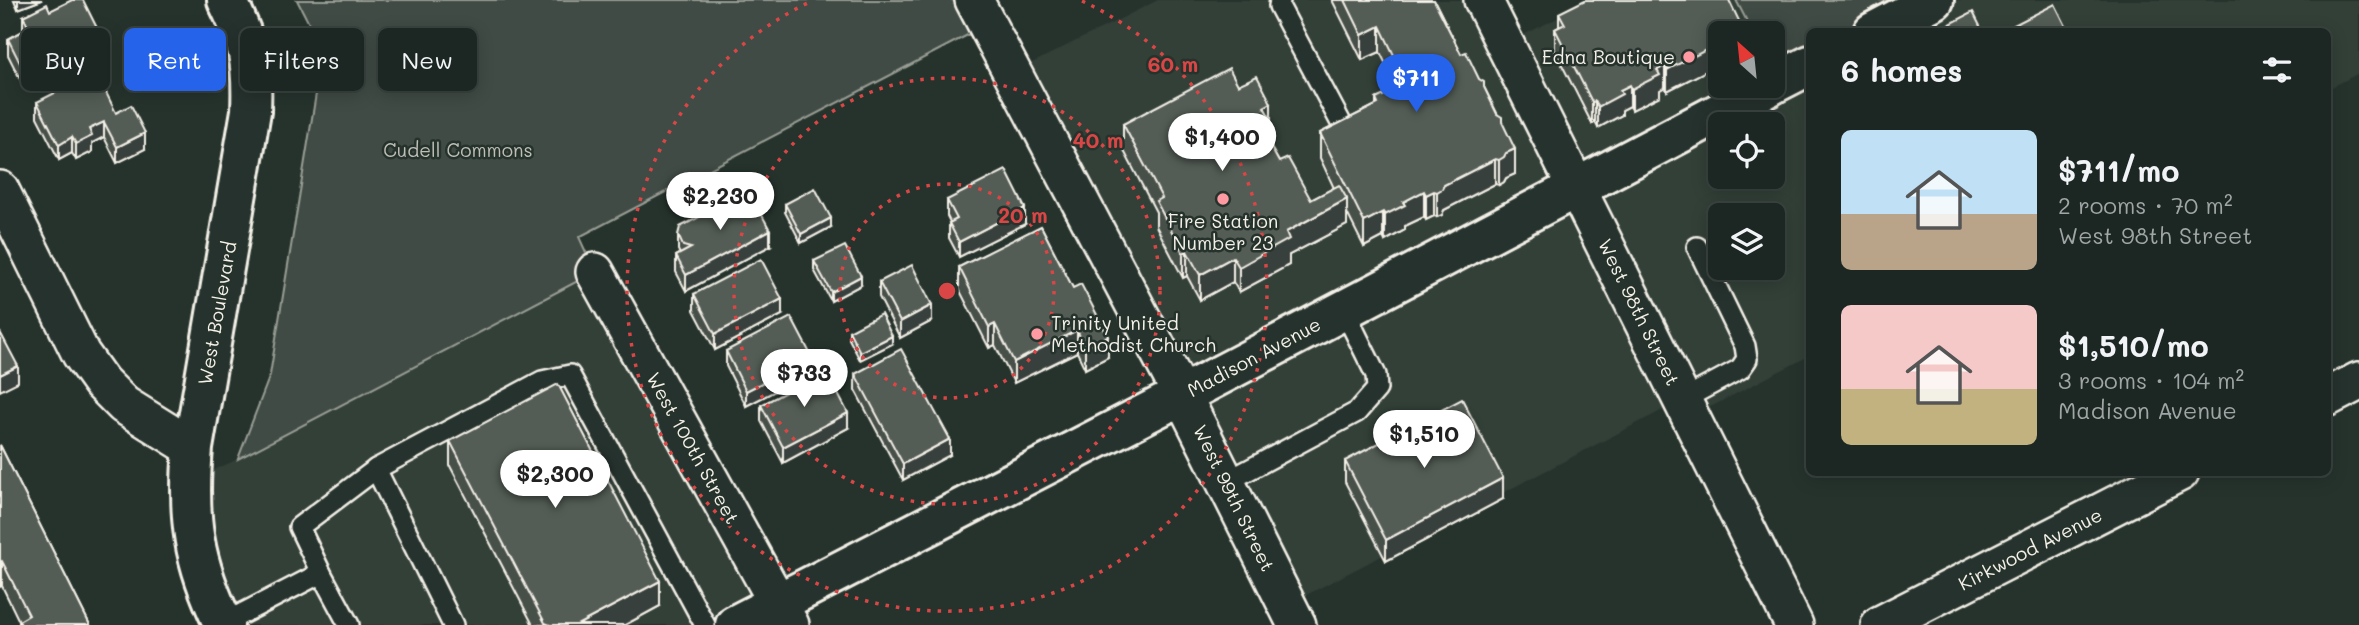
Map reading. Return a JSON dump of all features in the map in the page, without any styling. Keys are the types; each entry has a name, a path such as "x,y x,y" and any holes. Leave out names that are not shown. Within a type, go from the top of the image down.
{"street":[{"name":"West Boulevard","path":"224,624 201,572 194,541 190,496 193,448 251,111 248,46 227,0"},
{"name":"West 99th Street","path":"974,0 1182,395 1297,625"},
{"name":"West 98th Street","path":"1483,0 1794,625"},
{"path":"1881,28 1934,0"},
{"name":"Madison Avenue","path":"1785,78 1806,67"},
{"name":"Madison Avenue","path":"736,625 784,614 1182,395 1746,98"},
{"path":"0,190 81,354 101,382 124,405 193,448"},
{"name":"West 100th Street","path":"595,272 784,614"},
{"path":"2331,395 2359,381"},
{"name":"Kirkwood Avenue","path":"1880,625 2172,476"}],"lane":[{"path":"1280,0 1279,6 1340,121"},
{"path":"1682,400 1740,369 1747,359 1745,346 1697,247"},
{"path":"1226,482 1357,412 1377,389 1376,375 1344,310"},
{"path":"349,625 299,527 376,470 542,381 570,375 705,625"},
{"path":"376,470 453,625"},
{"path":"224,624 321,573"}],"shaded area":[{"path":"1158,0 1483,0 1505,44 1594,0 1736,0 1747,21 1708,21 1708,98 1785,98 1785,79 1806,67 1806,358 1691,417 1682,400 1287,605 1012,73"},
{"path":"1934,0 2359,0 2359,73 2331,87 2331,28 1881,28"},
{"path":"595,272 779,603 735,625 224,625 190,481 238,459"}],"green space":[{"name":"Cudell Commons","path":"297,0 974,0 987,25 579,237 595,272 238,459 270,375 316,91 364,91 364,28 311,28"},
{"path":"1736,0 1934,0 1879,28 1806,28 1806,66 1785,70 1785,21 1747,21"}],"building":[{"path":"72,0 83,0 97,28 29,28 23,16 47,4 50,11"},
{"path":"1345,0 1434,0 1461,54 1466,52 1479,79 1484,82 1515,149 1499,160 1495,159 1444,185 1437,192 1426,195 1424,191 1403,202 1405,205 1364,222 1320,133 1378,104 1376,99 1408,84 1380,26 1362,35"},
{"path":"1585,0 1729,0 1739,21 1708,21 1708,49 1667,70 1665,66 1657,70 1660,75 1632,89 1630,85 1620,90 1622,94 1598,107 1595,101 1592,102 1555,29 1565,24 1559,13"},
{"path":"2055,4 2067,28 2016,28 2014,25"},
{"path":"1973,12 1981,28 1943,28"},
{"path":"21,32 21,65 8,39"},
{"name":"Fire Station Number 23","path":"1229,68 1238,85 1257,76 1271,103 1264,107 1270,118 1258,125 1279,162 1288,158 1311,200 1339,185 1347,199 1286,232 1289,239 1239,267 1233,257 1200,275 1187,251 1183,253 1156,201 1162,198 1123,124"},
{"path":"59,91 105,91 116,113 131,105 145,133 117,147 104,122 89,129 92,136 76,144 72,137 59,145 37,102"},
{"path":"1006,170 1025,208 959,242 949,223 957,219 947,200"},
{"path":"815,188 831,218 801,234 785,204"},
{"path":"749,191 770,230 686,275 676,256 691,248 683,246 678,235 680,227"},
{"path":"1041,226 1073,288 1081,284 1108,336 1085,347 1077,330 1014,362 995,324 989,327 959,267"},
{"path":"845,246 861,276 831,292 814,261"},
{"path":"761,259 782,299 715,334 694,294"},
{"path":"912,265 932,305 900,322 879,282"},
{"path":"881,314 892,336 860,352 849,331"},
{"path":"791,317 812,357 746,391 726,351"},
{"path":"0,332 18,366 0,375"},
{"path":"901,349 950,439 903,464 855,374"},
{"path":"826,371 848,413 783,447 761,405"},
{"path":"558,384 660,581 577,625 545,623 450,441"},
{"path":"1462,399 1503,478 1386,540 1345,461"},
{"path":"0,445 90,625 21,625 19,621 29,615 2,561 0,562"}],"place":[{"name":"Edna Boutique","path":"1689,57"},
{"name":"Fire Station Number 23","path":"1223,199"},
{"name":"Trinity United Methodist Church","path":"1037,334"}]}
